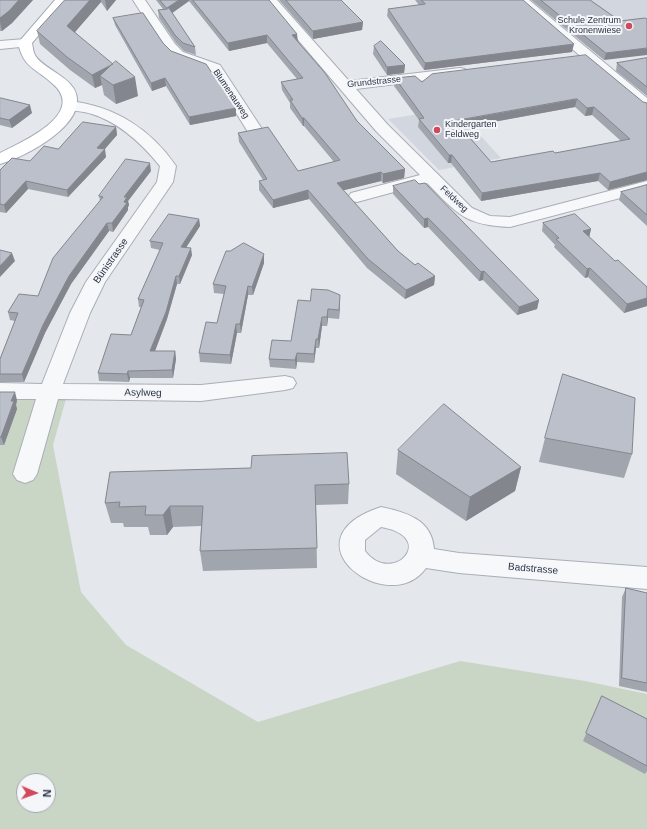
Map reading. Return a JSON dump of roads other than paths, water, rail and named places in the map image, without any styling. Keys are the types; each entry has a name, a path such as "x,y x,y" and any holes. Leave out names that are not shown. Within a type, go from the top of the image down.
{"main road":[{"path":"0,160 54,129 68,114 71,100 67,90 28,56 25,43 27,38 62,0"}],"street":[{"name":"Blumenauweg","path":"139,0 170,47 178,55 215,68 254,128"},
{"name":"Grundstrasse","path":"270,0 345,86 472,70"},
{"path":"521,0 647,106"},
{"path":"0,45 25,43"},
{"path":"572,58 588,56"},
{"path":"601,67 617,65"},
{"name":"Feldweg","path":"345,86 382,128 466,212 487,221 510,222 647,186"},
{"name":"Bünistrasse","path":"25,474 49,392 80,313 93,287 165,182 168,166 160,154 143,139 109,114 90,108 70,106"},
{"path":"357,197 432,177"},
{"name":"Asylweg","path":"0,391 201,393 285,383"},
{"name":"Badstrasse","path":"420,557 467,564 647,578"}],"place":[{"name":"Schule Zentrum Kronenwiese","path":"629,26"},
{"name":"Kindergarten Feldweg","path":"437,130"}]}
